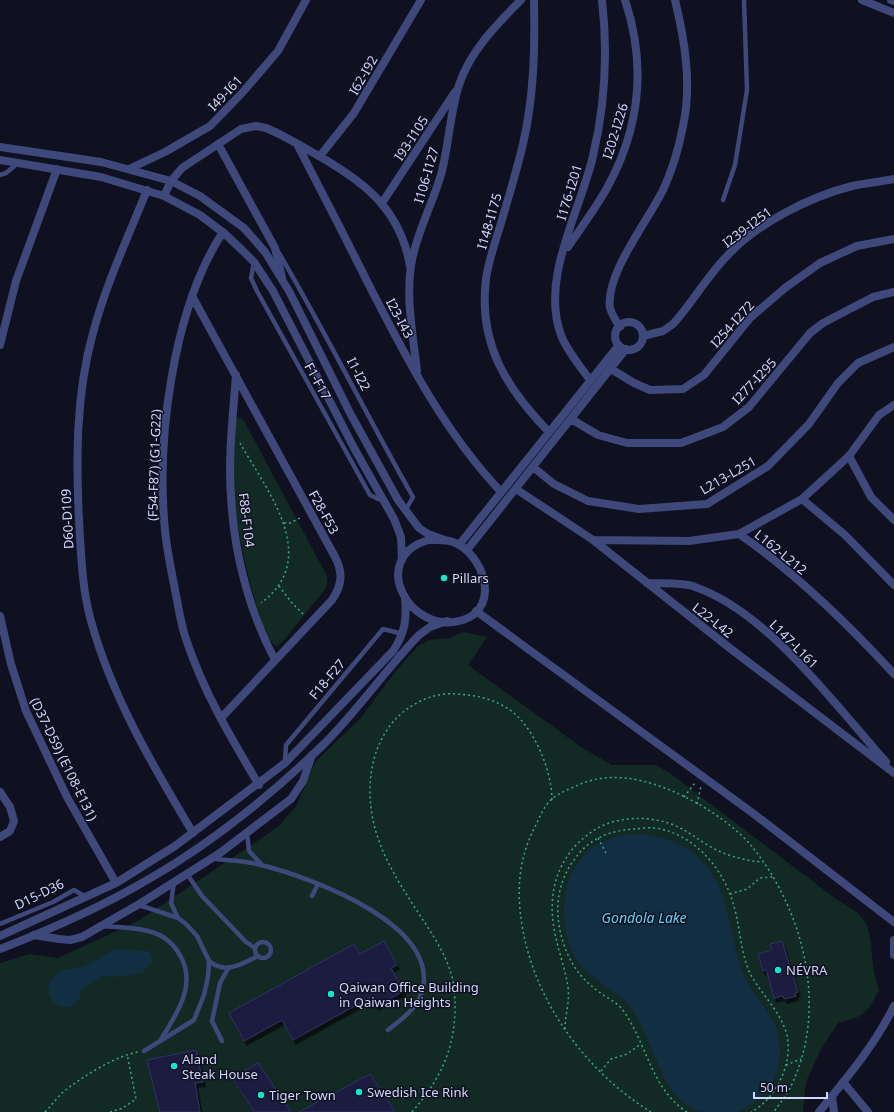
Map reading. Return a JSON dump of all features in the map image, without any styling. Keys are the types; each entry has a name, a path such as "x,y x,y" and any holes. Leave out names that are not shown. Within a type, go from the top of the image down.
{"street":[{"name":"I49-I61","path":"129,169 165,152 210,126 242,93 278,52 306,0"},
{"name":"I62-I92","path":"320,156 354,113 421,0"},
{"name":"I106-I127","path":"418,376 411,310 411,272 417,243 443,166 459,84 465,70 484,41 521,0"},
{"name":"I148-I175","path":"534,0 535,47 531,102 517,165 488,264 485,294 488,332 502,372 521,402 549,432"},
{"name":"I176-I201","path":"590,380 564,343 558,327 554,300 554,286 593,157 605,70 605,33 602,0"},
{"name":"I202-I226","path":"563,254 608,187 622,154 637,106 639,68 637,50 625,0"},
{"path":"620,326 610,308 612,285 623,261 664,188 683,128 686,112 687,77 685,56 675,0"},
{"path":"862,0 894,13"},
{"name":"I93-I105","path":"382,204 459,84"},
{"path":"164,196 171,181 182,168 241,129 256,126 272,130 340,167 359,181 382,204 405,241 411,272"},
{"path":"218,144 275,248 282,280"},
{"name":"I23-I43","path":"297,144 418,376 458,442 476,465 501,492"},
{"path":"0,147 78,158 129,169 171,181 200,196 244,228 265,252 282,280 385,477 405,511 418,528 428,534 458,545 467,550 477,562 484,581 484,599 476,611 462,620 446,621 430,627 419,635 365,700 312,755 240,816 184,856 144,882 106,903 0,949"},
{"path":"0,160 101,177 164,196 200,215 222,232 254,262 273,291 354,448 400,531 402,560 399,580 405,598 406,614 403,634 393,651 285,763 258,785 153,861 116,883 0,936"},
{"path":"0,345 4,311 57,169"},
{"name":"I239-I251","path":"643,336 661,332 669,327 726,257 742,242 772,221 806,202 834,191 852,186 894,180"},
{"name":"D60-D109","path":"147,190 101,306 93,334 81,393 77,474 80,552 91,622 119,697 143,745 193,833"},
{"name":"(F54-F87) (G1-G22)","path":"222,232 203,265 192,296 182,330 168,401 163,488 164,528 169,564 186,639 202,681 258,785"},
{"name":"I254-I272","path":"611,369 634,383 650,390 683,389 704,375 750,318 820,263 857,246 894,239"},
{"name":"I277-I295","path":"571,419 598,435 627,443 681,443 723,427 749,407 810,333 819,326 873,296 894,292"},
{"name":"F28-F53","path":"192,296 338,562 341,576 337,593 221,718"},
{"path":"627,323 633,323 640,328 643,336 639,346 632,350 626,350 618,345 616,334 620,326 627,323"},
{"path":"458,545 618,345"},
{"name":"L213-L251","path":"533,467 554,484 588,501 639,509 707,504 768,466 809,424 838,383 858,363 894,347"},
{"path":"467,550 626,350"},
{"name":"F88-F104","path":"236,375 231,440 230,496 236,539 253,609 262,634 275,660"},
{"path":"739,534 802,499 849,456 879,415 894,404"},
{"path":"849,456 871,497 894,520"},
{"name":"L22-L42","path":"516,489 593,540 646,583 894,773"},
{"path":"802,499 844,535 894,585"},
{"name":"L162-L212","path":"593,540 689,541 739,534 774,558 829,609 894,674"},
{"path":"402,560 416,545 429,540 445,540"},
{"name":"L147-L161","path":"646,583 694,586 734,606 775,639 806,671 894,773"},
{"path":"405,598 412,607 426,616 446,621"},
{"path":"476,611 702,776 894,922"},
{"name":"(D37-D59) (E108-E131)","path":"0,616 11,664 26,711 67,797 116,883"},
{"path":"34,935 70,940 82,937 138,905 187,874 247,833 291,799 303,781 312,755"},
{"path":"0,792 10,807 14,821 10,831 0,837"},
{"path":"894,940 894,955"},
{"path":"819,1112 843,1082 886,1022 894,1006"},
{"path":"843,1082 868,1112"},
{"path":"832,1096 834,1112"}],"lane":[{"path":"723,200 735,165 747,90 744,0"},
{"path":"0,175 6,173 18,163"},
{"name":"I1-I22","path":"275,248 346,372 370,420 413,497 405,511"},
{"name":"F1-F17","path":"254,262 251,278 268,312 370,494 378,499 382,499"},
{"name":"F18-F27","path":"285,763 286,745 383,629 403,634"},
{"path":"247,833 249,851 251,855 263,866"},
{"path":"211,858 263,866 318,884 364,905 402,933 413,947 422,966 423,982 420,998 409,1012 388,1030"},
{"path":"187,874 202,896 246,942 255,948 258,956"},
{"path":"144,1051 194,1020 204,994 208,977 209,961 197,936 178,918 171,903 174,882"},
{"path":"312,896 318,884"},
{"name":"D15-D36","path":"0,924 53,902 74,890 86,897"},
{"path":"138,905 178,918"},
{"path":"103,926 148,932 163,937 177,949 185,964 188,980 184,998 159,1042"},
{"path":"209,961 215,965 238,967 258,956 266,957 270,953 268,944 263,942 258,944 255,948"},
{"path":"222,1041 212,1021 220,983 229,967"}],"path":[{"path":"240,442 284,524 290,554 287,569 279,586 271,596 253,609"},
{"path":"284,524 290,523 311,512"},
{"path":"279,586 292,603 311,622"},
{"path":"412,1112 434,1083 449,1052 456,1019 454,987 449,967 438,944 389,867 372,819 370,772 376,750 386,731 399,715 412,706 428,698 453,694 476,696 507,708 519,718 531,734 546,767 552,788 552,800"},
{"path":"684,797 702,776"},
{"path":"697,804 702,776"},
{"path":"651,1112 632,1100 601,1071 556,1018 535,975 524,938 520,915 519,884 522,858 532,832 548,803 561,792 582,783 600,778 610,777 635,779 673,792 697,804 738,832 754,848 773,877 793,919 805,961 809,1007 807,1030 801,1059 790,1088 774,1112"},
{"path":"565,1029 568,989 554,928 552,910 554,888 559,870 568,853 580,840 597,828 614,821 635,818 659,820 687,830 717,850 747,861 763,862"},
{"path":"687,1112 678,1106 652,1071 630,1020 621,1007 591,987 576,971 563,943 559,928 558,898 568,867 586,846 598,838 616,831 658,828 685,839 710,859 730,894 735,907 740,941 749,971 777,1014 785,1029 787,1038 786,1065 781,1079 773,1093 755,1111 751,1112"},
{"path":"598,838 608,855"},
{"path":"730,894 747,889 760,878 773,877"},
{"path":"601,1071 611,1059 627,1054 641,1044"},
{"path":"45,1112 62,1094 86,1076 127,1054 144,1051"},
{"path":"110,1112 123,1108 136,1099 127,1054"},
{"path":"786,1065 801,1059"}],"green space":[{"path":"238,417 243,419 327,576 327,585 324,591 284,640 277,646 270,640 257,606 250,583 237,520 234,497 234,453 235,420"},
{"path":"463,632 487,637 468,665 581,747 612,765 656,765 671,774 840,902 859,914 864,921 870,935 873,969 879,990 871,1005 864,1013 860,1016 838,1023 821,1049 806,1082 803,1112 0,1112 0,963 29,954 58,958 138,921 278,827 297,805 315,762 360,719 395,672 417,647 429,640 449,638"}],"water":[{"name":"Gondola Lake","path":"628,834 645,834 675,842 688,849 710,870 718,884 724,900 741,968 751,989 770,1016 775,1026 779,1037 780,1050 778,1069 772,1083 759,1099 736,1112 698,1111 685,1104 674,1093 665,1079 638,1018 630,1006 592,976 580,964 573,953 565,926 564,911 568,883 573,870 585,854 602,842"},
{"path":"117,949 149,951 152,956 152,962 142,973 114,977 102,976 81,990 79,999 74,1005 69,1007 63,1007 52,1000 48,987 51,980 55,976 63,971 88,965"}],"building":[{"name":"Qaiwan Office Building in Qaiwan Heights","path":"384,941 397,965 391,968 404,991 376,1006 371,997 293,1040 282,1020 244,1041 229,1013 354,944 360,954"},
{"name":"NÉVRA","path":"782,941 798,992 795,993 796,996 784,999 783,996 774,998 766,969 763,971 758,954 772,950 770,944"},
{"name":"Aland Steak House","path":"196,1050 203,1082 195,1083 200,1112 160,1112 147,1060"},
{"name":"Tiger Town","path":"258,1063 291,1112 254,1112 232,1078"},
{"name":"Swedish Ice Rink","path":"370,1074 395,1112 299,1112"}],"place":[{"name":"Pillars","path":"444,578"},
{"name":"NÉVRA","path":"778,970"},
{"name":"Qaiwan Office Building in Qaiwan Heights","path":"331,994"},
{"name":"Aland Steak House","path":"174,1066"},
{"name":"Swedish Ice Rink","path":"359,1092"},
{"name":"Tiger Town","path":"261,1095"}]}
